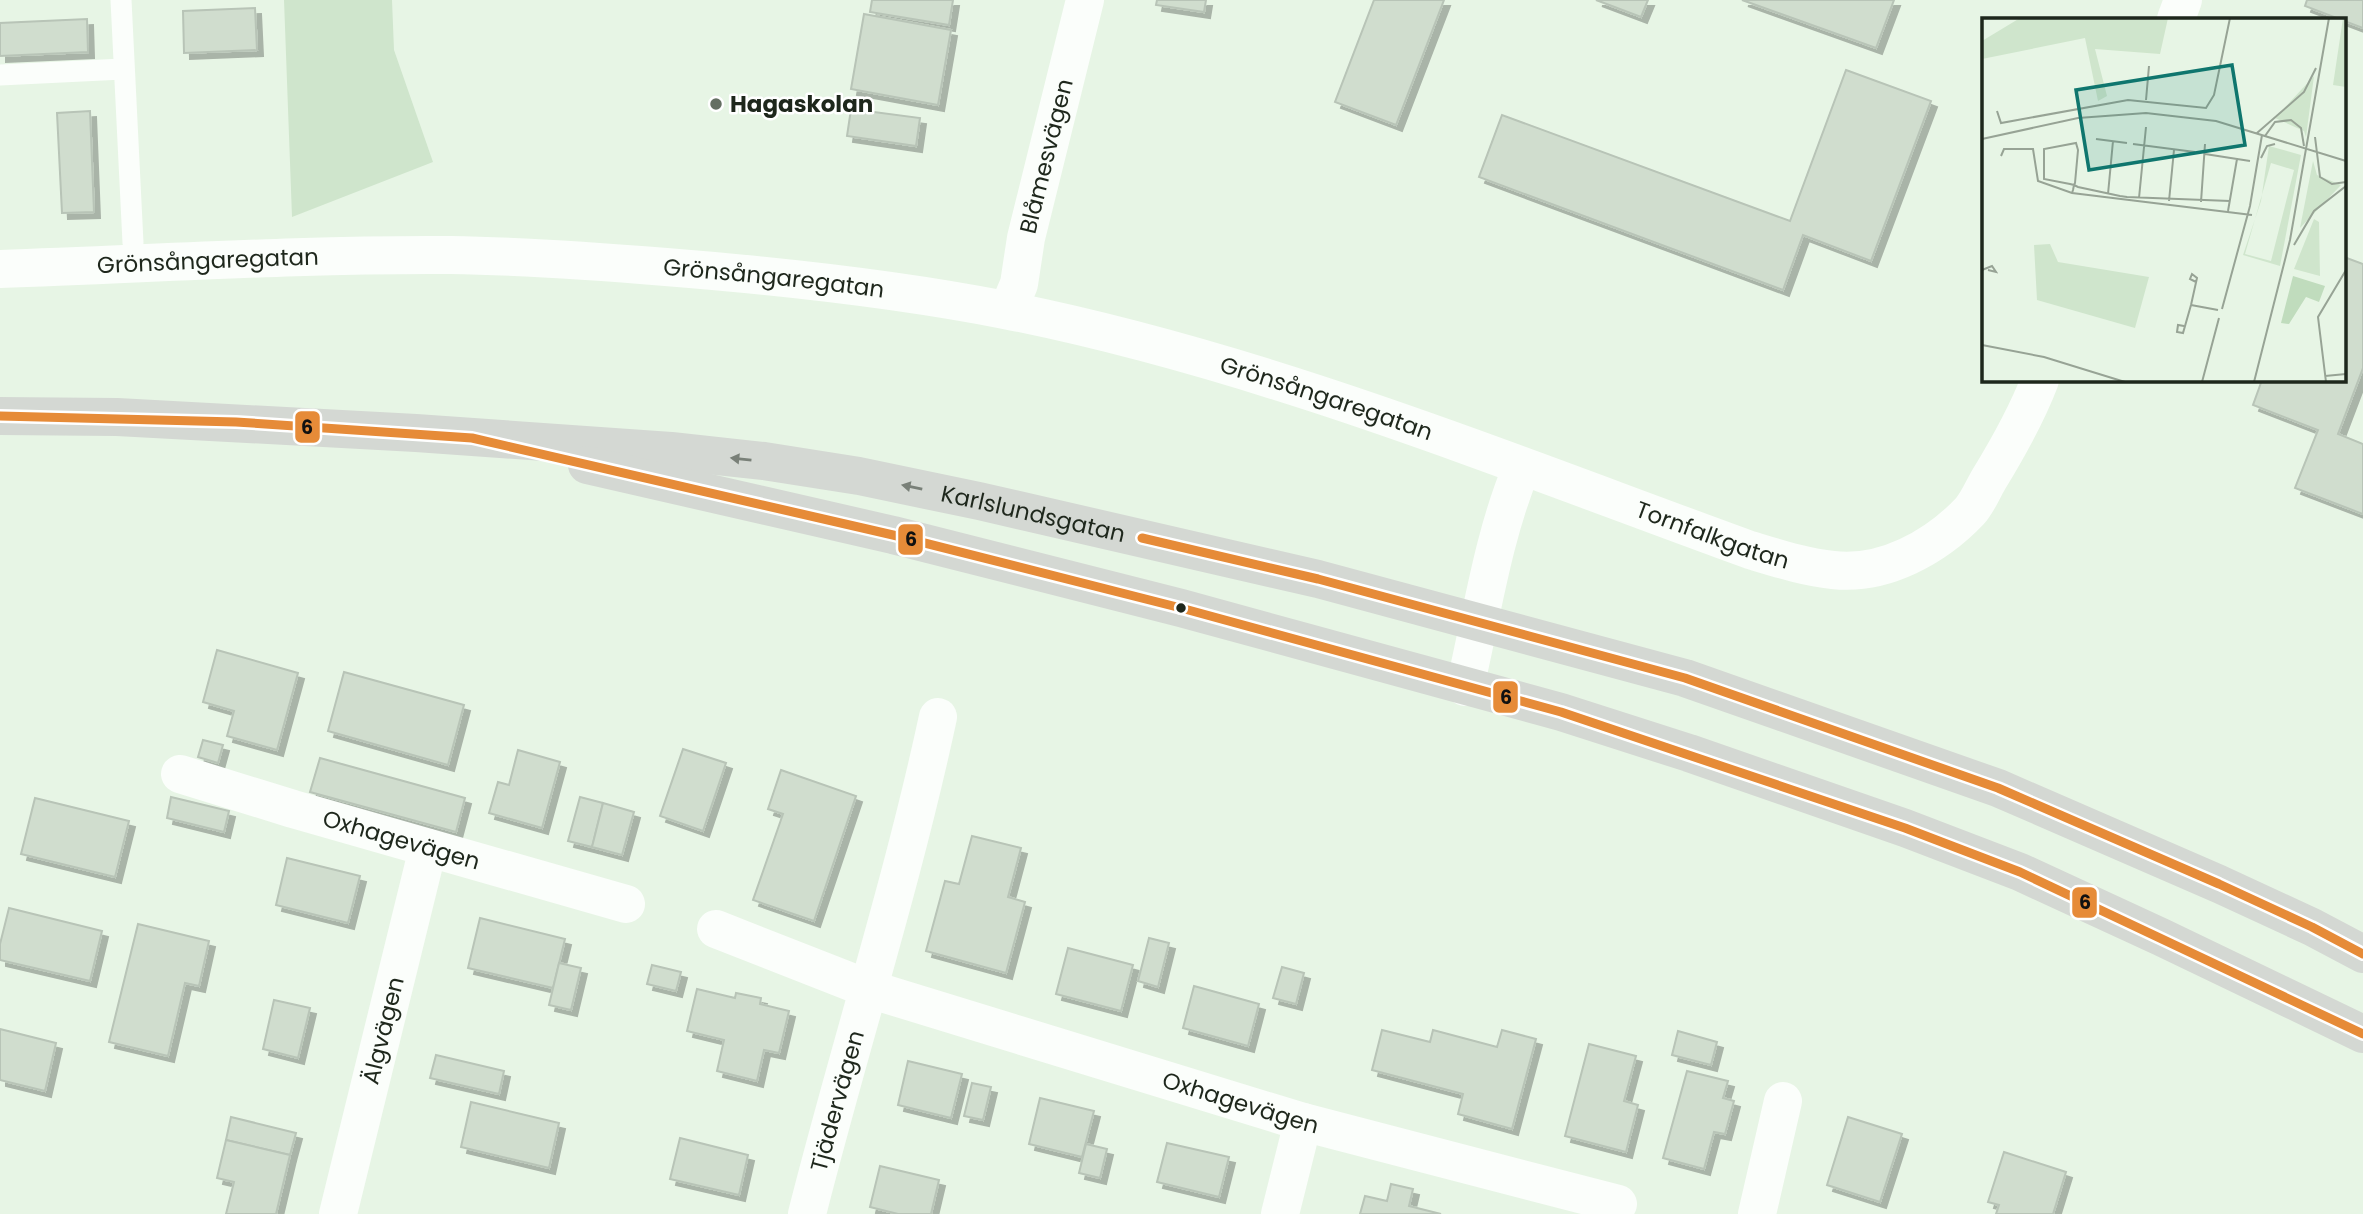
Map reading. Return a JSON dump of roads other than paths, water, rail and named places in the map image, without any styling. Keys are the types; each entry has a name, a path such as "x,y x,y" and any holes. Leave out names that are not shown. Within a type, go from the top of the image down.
{"main road":[{"name":"Karlslundsgatan","path":"0,416 117,416 402,432 671,451 764,461 859,476 1318,579 1685,678 1998,788 2231,890 2363,954"},
{"name":"Karlslundsgatan","path":"472,438 894,535 1181,608 1561,712 1689,753 1918,833 2020,872 2363,1034"}],"street":[{"name":"Blåmesvägen","path":"1008,310 1019,284 1026,238 1085,0"},
{"path":"2176,18 2183,0"},
{"name":"Grönsångaregatan","path":"0,270 253,259 446,255 539,257 831,282 1008,310 1233,367 1412,424 1522,467"},
{"name":"Tornfalkgatan","path":"1522,467 1750,550 1798,564 1835,570 1871,568 1901,560 1941,537 1972,509 2003,456 2039,382"},
{"path":"1465,687 1497,548 1513,489 1522,467"},
{"path":"869,989 938,717"},
{"name":"Oxhagevägen","path":"180,774 626,904"},
{"name":"Älgvägen","path":"338,1214 428,848"},
{"name":"Oxhagevägen","path":"716,929 869,989 1303,1122 1618,1204"},
{"name":"Tjädervägen","path":"807,1214 869,989"},
{"path":"1757,1214 1783,1101"},
{"path":"1280,1214 1303,1122"}],"lane":[{"path":"121,0 134,243"},
{"path":"0,75 123,69"}],"place":[{"name":"Hagaskolan","path":"716,104"}]}
